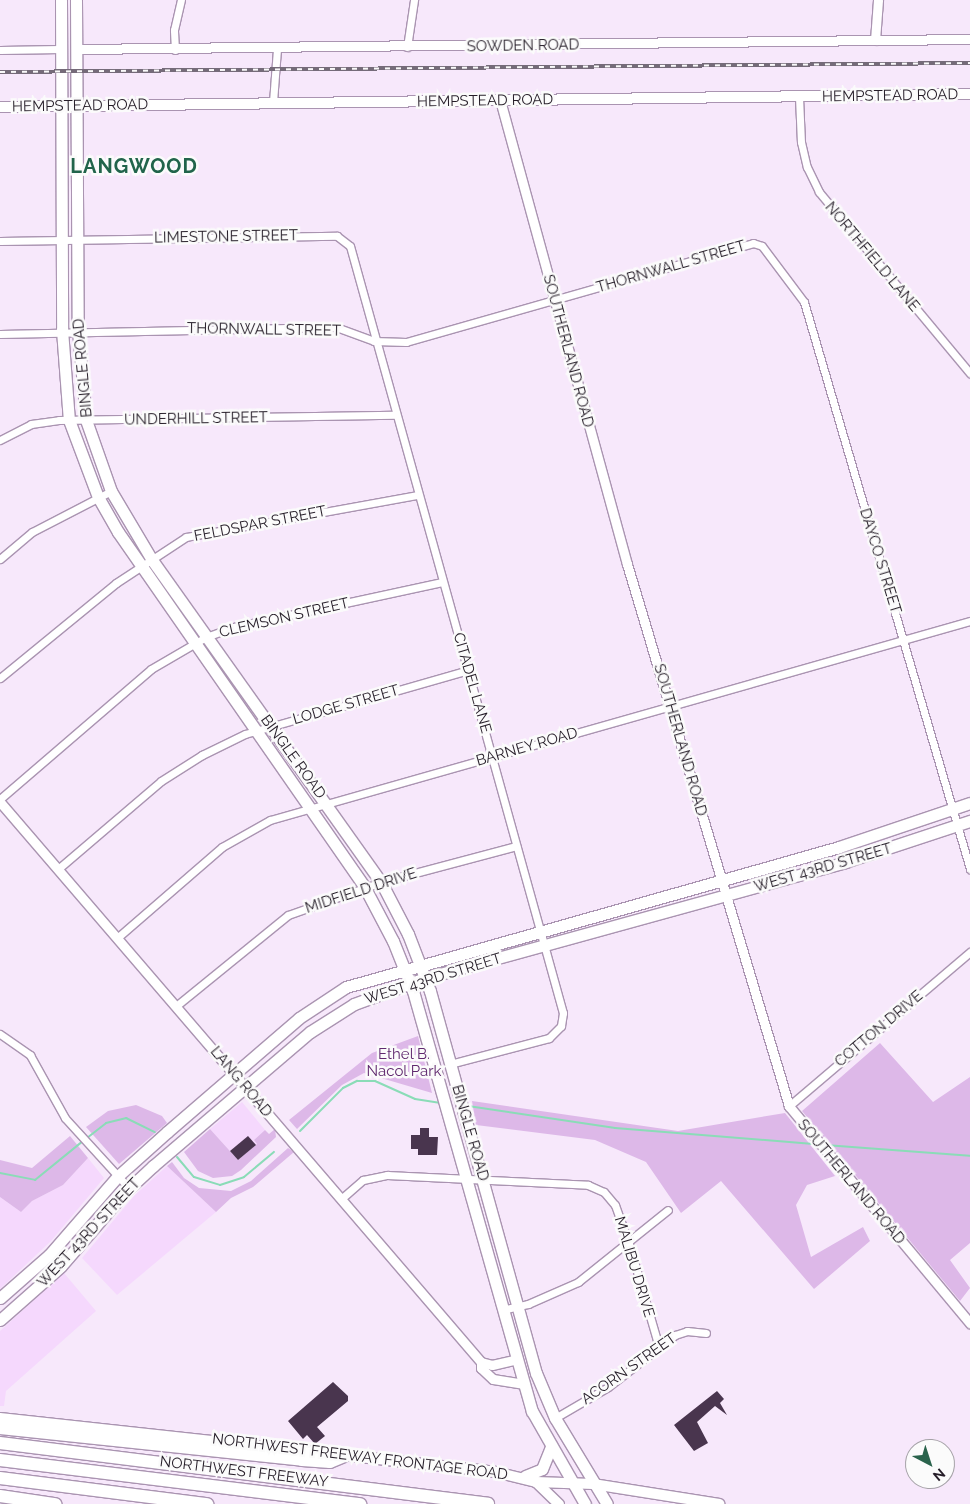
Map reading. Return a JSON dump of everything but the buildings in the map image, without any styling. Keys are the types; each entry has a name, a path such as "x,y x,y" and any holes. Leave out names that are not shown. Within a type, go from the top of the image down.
{"highway":[{"path":"0,1428 302,1460 330,1462 344,1456"},
{"name":"NORTHWEST FREEWAY","path":"0,1442 488,1504"},
{"path":"0,1460 360,1504"},
{"path":"0,1478 207,1504"},
{"path":"0,1496 55,1504"}],"main road":[{"name":"BINGLE ROAD","path":"61,0 62,330 69,420 98,497 140,568 365,888 404,968 459,1147 502,1310 524,1384 551,1447 570,1483 585,1504"},
{"name":"BINGLE ROAD","path":"76,0 79,238 78,330 86,420 110,491 152,560 381,882 425,978 484,1178 516,1307 554,1415 592,1484 607,1504"},
{"name":"HEMPSTEAD ROAD","path":"0,107 273,102 799,98 970,94"},
{"name":"WEST 43RD STREET","path":"0,1298 49,1255 118,1176 299,1018 346,987 404,968 631,907 839,847 954,810 970,803"},
{"name":"WEST 43RD STREET","path":"0,1320 58,1269 129,1188 310,1032 354,1004 425,978 725,897 845,862 970,821"},
{"path":"839,847 845,862"},
{"path":"631,907 635,921"},
{"path":"299,1018 310,1032"},
{"path":"459,1147 473,1144"},
{"path":"49,1255 58,1269"},
{"path":"517,1359 554,1415"},
{"name":"NORTHWEST FREEWAY FRONTAGE ROAD","path":"0,1418 525,1476 536,1482 592,1484 715,1504"},
{"path":"525,1476 542,1470 551,1447"},
{"path":"536,1482 560,1504"},
{"path":"692,1504 715,1504"}],"street":[{"path":"175,50 174,30 181,0"},
{"path":"407,48 414,0"},
{"path":"875,40 878,0"},
{"name":"SOWDEN ROAD","path":"77,49 407,48 970,38"},
{"path":"0,50 60,49"},
{"path":"273,102 277,49"},
{"name":"NORTHFIELD LANE","path":"799,98 801,142 807,167 819,192 970,373"},
{"name":"SOUTHERLAND ROAD","path":"500,100 554,300 670,706 725,897 789,1106 810,1137 970,1323"},
{"name":"LIMESTONE STREET","path":"0,241 79,238 336,236 350,246 374,342"},
{"name":"THORNWALL STREET","path":"0,334 62,330 336,328 374,342 430,337 753,243 762,246 775,262"},
{"name":"DAYCO STREET","path":"775,262 804,302 970,869"},
{"name":"CITADEL LANE","path":"374,342 493,757 516,846 546,945 563,1013 561,1026 549,1038 450,1064"},
{"name":"UNDERHILL STREET","path":"0,440 31,424 69,420 396,415"},
{"path":"0,559 32,532 110,491"},
{"name":"FELDSPAR STREET","path":"0,678 140,568 186,537 417,494"},
{"name":"CLEMSON STREET","path":"0,800 152,669 206,637 234,627 442,582"},
{"name":"BARNEY ROAD","path":"117,938 234,839 270,820 970,621"},
{"name":"LODGE STREET","path":"58,869 175,771 255,732 468,670"},
{"name":"LANG ROAD","path":"0,800 481,1362 481,1368 493,1378 524,1384"},
{"name":"MIDFIELD DRIVE","path":"176,1006 288,915 381,882 516,846"},
{"name":"COTTON DRIVE","path":"789,1106 970,952"},
{"path":"0,1034 30,1056 65,1118 129,1188"},
{"name":"MALIBU DRIVE","path":"341,1198 364,1180 387,1175 484,1178 588,1185 604,1192 615,1204 629,1244 659,1347"},
{"path":"502,1310 516,1307 578,1282 629,1244 668,1210"},
{"name":"ACORN STREET","path":"554,1415 608,1387 659,1347 687,1331 706,1333"},
{"path":"481,1362 492,1364 517,1359"}],"shaded area":[{"path":"242,1102 265,1130 254,1140 257,1144 238,1160 210,1129"},
{"path":"88,1158 104,1178 51,1241 0,1289 0,1197 21,1212 32,1201 63,1185"},
{"path":"167,1166 216,1212 117,1295 82,1258 134,1196"},
{"path":"64,1273 96,1311 6,1391 4,1406 0,1406 0,1331"}],"green space":[{"name":"Ethel B. Nacol Park","path":"418,1036 432,1093 364,1073 342,1085 297,1129 289,1120 372,1053"},
{"path":"880,1043 933,1102 970,1077 970,1243 950,1260 970,1288 960,1301 802,1111"},
{"path":"472,1101 678,1131 785,1113 835,1176 807,1185 796,1205 811,1257 863,1227 870,1241 814,1289 721,1181 681,1213 646,1162 595,1140 476,1125"},
{"path":"136,1105 162,1116 167,1123 119,1164 86,1127 108,1111"},
{"path":"210,1129 238,1160 257,1144 254,1140 265,1130 269,1134 275,1129 276,1137 232,1176 213,1178 198,1171 184,1152"},
{"path":"70,1136 88,1158 63,1185 32,1201 21,1212 0,1197 0,1160 32,1168"},
{"path":"288,1148 294,1152 253,1187 231,1198 216,1212 167,1166 172,1162 184,1178 199,1188 231,1191 251,1181"}],"waterway":[{"path":"300,1131 343,1088 357,1081 375,1081 415,1099 441,1103"},
{"path":"468,1106 615,1128 816,1144"},
{"path":"87,1138 106,1123 126,1118 155,1132"},
{"path":"0,1173 35,1180 83,1141"},
{"path":"825,1145 970,1156"},
{"path":"177,1157 194,1177 220,1185 244,1177 274,1152"}],"railway":[{"path":"0,72 970,63"}],"district":[{"name":"LANGWOOD","path":"134,166"}]}
